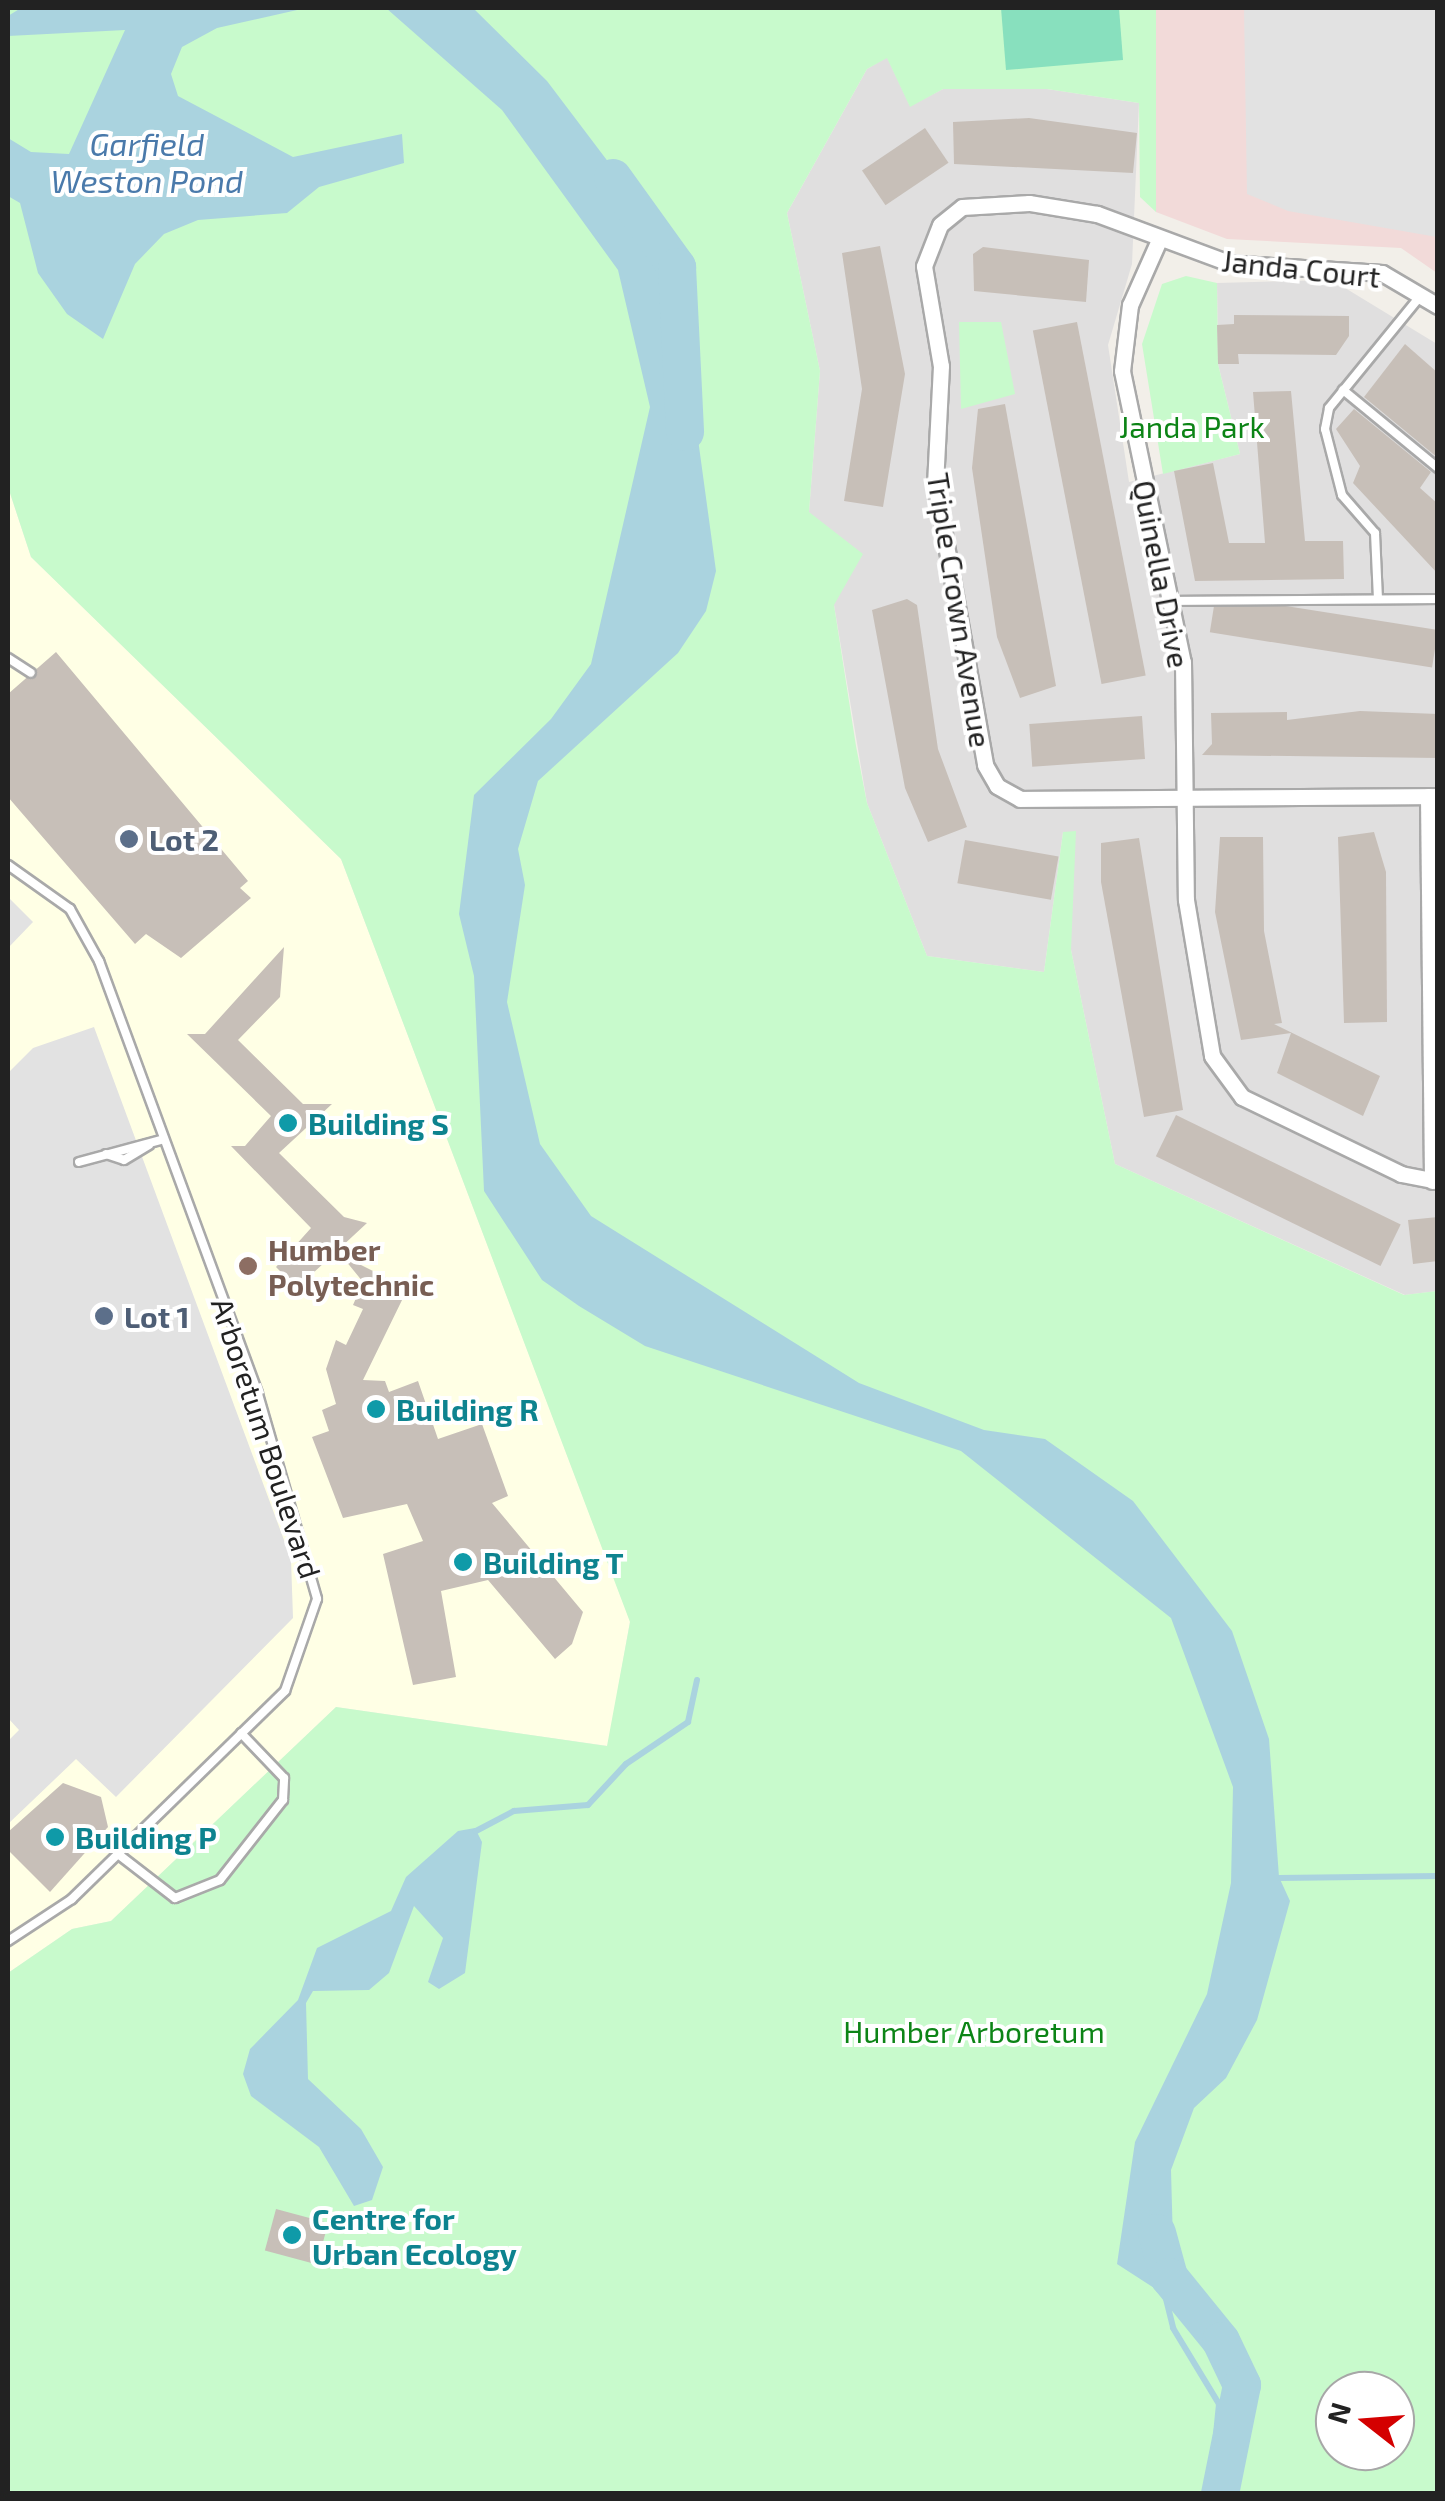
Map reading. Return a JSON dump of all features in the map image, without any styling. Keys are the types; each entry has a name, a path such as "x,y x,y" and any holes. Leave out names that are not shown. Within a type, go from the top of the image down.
{"street":[{"name":"Triple Crown Avenue","path":"1159,240 1097,214 985,201 940,225 924,266 941,366 935,483 985,765 1020,799 1433,796"},
{"name":"Janda Court","path":"1159,240 1229,263 1382,273 1438,306"},
{"name":"Quinella Drive","path":"1159,240 1130,305 1121,356 1183,662 1186,900 1216,1068 1242,1097 1435,1180"},
{"path":"1433,796 1435,1180"}],"lane":[{"path":"1378,599 1375,533 1342,495 1325,428 1343,390 1421,295"},
{"path":"1343,390 1438,468"},
{"path":"1168,601 1438,599"},
{"path":"8,658 32,673"},
{"name":"Arboretum Boulevard","path":"8,865 80,923 258,1394 317,1599 285,1691 32,1932 8,1941"},
{"path":"79,1162 164,1139"},
{"path":"118,1854 175,1898 220,1880 282,1800 284,1778 241,1734"}],"shaded area":[{"path":"1156,8 1437,8 1437,273 1401,248 1227,239 1156,212"},
{"path":"1244,8 1437,8 1437,237 1288,211 1247,194"},
{"path":"887,57 910,106 943,89 1047,89 1139,103 1132,264 1108,345 1129,482 1240,454 1218,364 1217,283 1332,280 1437,344 1437,1291 1405,1295 1115,1164 1071,950 1063,832 1044,972 927,956 867,803 834,605 809,512 820,371 787,213 867,69"},
{"name":"Humber Polytechnic","path":"8,487 31,557 341,859 630,1621 608,1746 336,1707 111,1921 72,1929 8,1973"},
{"path":"8,897 33,922 8,948"},
{"name":"Lot 1","path":"94,1027 291,1559 293,1618 116,1797 76,1759 8,1824 8,1741 19,1730 8,1718 8,1073 33,1048"}],"green space":[{"name":"Humber Arboretum","path":"8,8 1156,8 1156,212 1140,197 1139,103 1047,89 943,89 910,107 887,58 867,69 787,213 820,371 809,512 863,554 834,605 856,746 867,803 927,956 1044,972 1063,832 1076,831 1071,950 1115,1164 1404,1295 1437,1291 1437,2493 8,2494 8,1973 72,1929 111,1921 336,1707 607,1746 630,1622 341,859 31,557 8,487"},
{"path":"1001,8 1119,8 1123,60 1006,70"},
{"name":"Janda Park","path":"1186,276 1217,283 1218,364 1240,454 1163,474 1142,344 1162,284"},
{"path":"959,322 1001,322 1015,394 961,409"}],"water":[{"name":"Garfield Weston Pond","path":"21,8 306,8 217,28 182,47 171,74 178,96 293,157 402,134 404,163 319,187 287,213 198,220 164,234 135,264 103,339 67,314 38,273 20,203 8,196 8,138 31,152 69,154 125,30 8,36 8,16"},
{"path":"386,8 473,8 547,81 634,196 683,329 716,571 706,611 678,653 538,781 518,849 525,885 507,1002 540,1144 591,1216 859,1383 984,1430 1045,1439 1133,1501 1232,1631 1269,1739 1279,1877 1290,1901 1257,2020 1226,2078 1194,2108 1171,2170 1174,2280 1165,2295 1117,2264 1135,2142 1207,1994 1231,1883 1233,1787 1171,1618 961,1451 645,1346 579,1306 542,1280 484,1191 474,976 459,914 474,795 551,719 591,664 650,407 618,270 502,110"},
{"path":"475,1828 482,1842 465,1973 439,1989 428,1982 443,1938 414,1906 389,1973 369,1990 313,1991 306,2003 308,2079 361,2129 383,2167 372,2200 354,2206 319,2147 251,2096 243,2074 250,2049 298,2000 317,1948 391,1911 406,1877 458,1831"}],"building":[{"path":"1029,118 1137,133 1133,173 954,164 953,122"},
{"path":"925,128 948,163 885,205 862,170"},
{"path":"880,246 905,374 883,507 844,501 862,389 842,253"},
{"path":"983,247 1089,260 1086,302 974,291 973,254"},
{"path":"1234,315 1349,316 1349,336 1336,355 1238,354 1239,364 1218,364 1217,325 1234,324"},
{"path":"1077,322 1146,675 1102,684 1033,331"},
{"path":"1405,344 1438,373 1438,458 1364,397"},
{"path":"1291,391 1305,541 1343,541 1344,579 1195,581 1174,471 1213,463 1229,543 1265,543 1253,392"},
{"path":"1005,404 1056,686 1020,698 997,637 972,468 978,409"},
{"path":"1354,409 1431,472 1420,488 1438,504 1438,574 1353,483 1360,466 1336,429"},
{"path":"1216,595 1438,630 1432,668 1210,632"},
{"path":"907,599 917,605 938,749 967,827 928,842 905,788 872,610"},
{"name":"Lot 2","path":"56,652 248,881 240,888 251,898 181,958 146,934 135,944 8,797 8,694"},
{"path":"1360,711 1438,714 1438,758 1202,755 1212,744 1211,713 1287,712 1287,720"},
{"path":"1142,716 1145,759 1032,767 1029,724"},
{"path":"1374,832 1386,872 1387,1022 1344,1023 1338,837"},
{"path":"1220,837 1263,837 1264,931 1282,1023 1274,1024 1380,1076 1363,1116 1277,1073 1291,1033 1241,1040 1215,912"},
{"path":"1139,838 1183,1110 1144,1117 1101,882 1101,843"},
{"path":"965,840 1059,856 1051,900 957,883"},
{"name":"Building S","path":"284,947 280,997 238,1040 303,1104 332,1104 279,1153 344,1217 367,1223 297,1288 276,1267 311,1228 231,1146 245,1146 271,1116 187,1034 205,1034"},
{"path":"1176,1115 1401,1225 1381,1266 1156,1156"},
{"path":"1438,1217 1438,1261 1413,1264 1408,1220"},
{"path":"341,1255 399,1284 404,1296 363,1380 385,1381 389,1392 418,1381 438,1439 482,1424 508,1496 492,1503 583,1612 572,1644 555,1659 488,1580 441,1591 456,1677 413,1685 383,1554 423,1541 407,1504 343,1518 312,1437 329,1431 322,1410 336,1404 326,1369 336,1340 346,1345 363,1309 353,1305 363,1282"},
{"name":"Building P","path":"63,1783 101,1797 108,1827 50,1892 8,1850 8,1832"},
{"name":"Centre for Urban Ecology","path":"276,2209 328,2223 317,2265 265,2251"}],"waterway":[{"path":"613,178 677,267 685,432"},
{"path":"476,1831 514,1811 588,1805 626,1764 688,1722 697,1680"},
{"path":"1279,1878 1438,1876"},
{"path":"1157,2233 1169,2277 1221,2341 1242,2385 1220,2494"},
{"path":"1165,2295 1173,2328 1219,2404 1210,2494"}],"place":[{"name":"Lot 2","path":"129,839"},
{"name":"Building S","path":"288,1123"},
{"name":"Humber Polytechnic","path":"248,1266"},
{"name":"Lot 1","path":"104,1316"},
{"name":"Building R","path":"376,1409"},
{"name":"Building T","path":"463,1562"},
{"name":"Building P","path":"55,1837"},
{"name":"Centre for Urban Ecology","path":"292,2235"}]}
